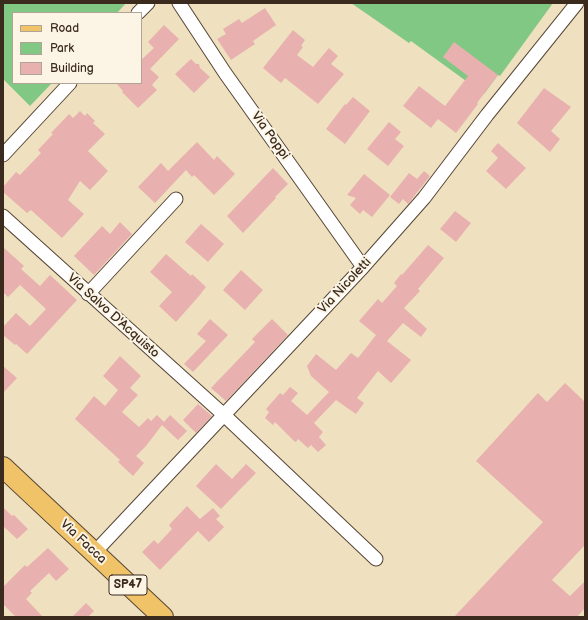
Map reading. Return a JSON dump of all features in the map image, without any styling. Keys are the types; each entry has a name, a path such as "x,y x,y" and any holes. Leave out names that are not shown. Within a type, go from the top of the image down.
{"main road":[{"name":"Via Facca","path":"3,467 163,617"}],"street":[{"path":"139,12 148,3"},
{"name":"Via Poppi","path":"179,3 225,73 363,267"},
{"name":"Via Nicoletti","path":"94,553 363,267 424,198 487,115 576,3"},
{"path":"3,155 69,84"},
{"path":"88,294 176,199"},
{"name":"Via Salvo D'Acquisto","path":"3,216 224,415 376,559"}],"green space":[{"path":"3,3 126,3 118,12 12,12 12,84 51,84 30,106 3,79"},
{"path":"351,3 553,3 500,76 498,75 484,94 411,41 409,43"}],"building":[{"path":"265,8 276,25 253,41 255,44 231,60 217,39 226,34 223,29 239,19 242,23"},
{"path":"164,25 179,39 150,69 159,77 152,85 157,90 138,108 122,92 123,91 117,84 142,84 142,59 154,48 148,42"},
{"path":"293,30 305,40 301,46 303,47 297,55 313,67 329,48 338,56 331,64 344,74 318,104 285,78 281,83 263,68"},
{"path":"454,42 498,75 456,133 438,119 431,128 403,106 419,86 445,106 468,76 443,57"},
{"path":"191,59 196,64 199,64 200,68 210,77 194,93 175,74"},
{"path":"544,88 571,107 551,131 560,139 550,152 517,123"},
{"path":"353,97 370,111 345,144 326,129 345,104 346,105"},
{"path":"80,111 85,116 87,113 95,121 93,123 105,134 88,151 108,171 90,190 80,181 68,200 84,214 62,238 31,210 27,213 3,192 3,187 16,172 20,175 41,153 38,150 53,134 51,133 69,114 73,118"},
{"path":"389,122 401,132 395,139 404,146 388,166 367,149"},
{"path":"197,142 214,160 217,156 235,174 214,195 194,175 192,177 186,170 155,203 138,187 161,163 168,171"},
{"path":"498,143 526,168 506,189 486,171 498,158 491,151"},
{"path":"273,168 288,184 243,233 227,216"},
{"path":"424,171 430,176 408,204 403,199 399,204 390,197 409,173 417,179"},
{"path":"364,174 390,195 372,217 363,210 360,214 350,205 356,198 347,195"},
{"path":"455,211 471,223 456,242 440,229"},
{"path":"120,222 132,234 94,275 74,256 102,226 110,234"},
{"path":"201,224 224,244 208,262 185,242"},
{"path":"428,245 444,258 418,289 420,291 404,308 427,329 421,337 403,323 387,341 411,360 391,383 378,371 357,398 364,403 356,414 336,400 314,423 323,432 319,437 326,445 318,452 311,445 308,448 298,439 296,442 294,441 275,422 273,425 265,418 269,412 266,409 280,393 283,395 290,387 298,393 291,401 307,415 329,392 311,376 307,366 316,354 336,370 351,353 358,358 376,335 359,321 378,299 382,303 397,286 394,283 401,274 402,275"},
{"path":"3,247 24,266 21,269 40,286 50,275 77,300 27,354 3,335 3,327 16,313 30,326 46,309 20,285 8,297 3,292"},
{"path":"166,254 206,287 176,322 159,306 172,292 150,272"},
{"path":"241,270 263,290 245,310 223,290"},
{"path":"210,319 228,335 193,372 184,364 206,341 197,334"},
{"path":"272,319 288,335 226,401 211,388 255,342 252,339"},
{"path":"120,356 141,376 130,388 138,395 122,412 139,427 148,418 151,421 157,415 164,422 170,415 187,431 178,440 162,425 146,446 136,456 144,463 133,476 118,462 120,460 75,419 94,396 105,406 118,390 103,376"},
{"path":"3,366 17,378 3,393"},
{"path":"565,383 585,402 585,545 552,580 570,596 585,581 585,608 577,617 454,617 543,522 476,461 538,393 547,402"},
{"path":"198,404 212,416 196,433 183,420"},
{"path":"216,464 232,479 246,464 256,473 221,509 196,486"},
{"path":"187,506 200,519 213,508 220,516 216,519 224,527 209,542 198,531 160,570 142,552 154,540 158,544 172,529 169,525"},
{"path":"3,507 12,516 14,515 28,529 17,539 3,526"},
{"path":"48,548 69,569 56,581 49,573 30,591 32,593 26,599 43,617 16,617 3,604 3,587 25,565 27,567"},
{"path":"86,603 94,611 88,617 72,617"}]}
